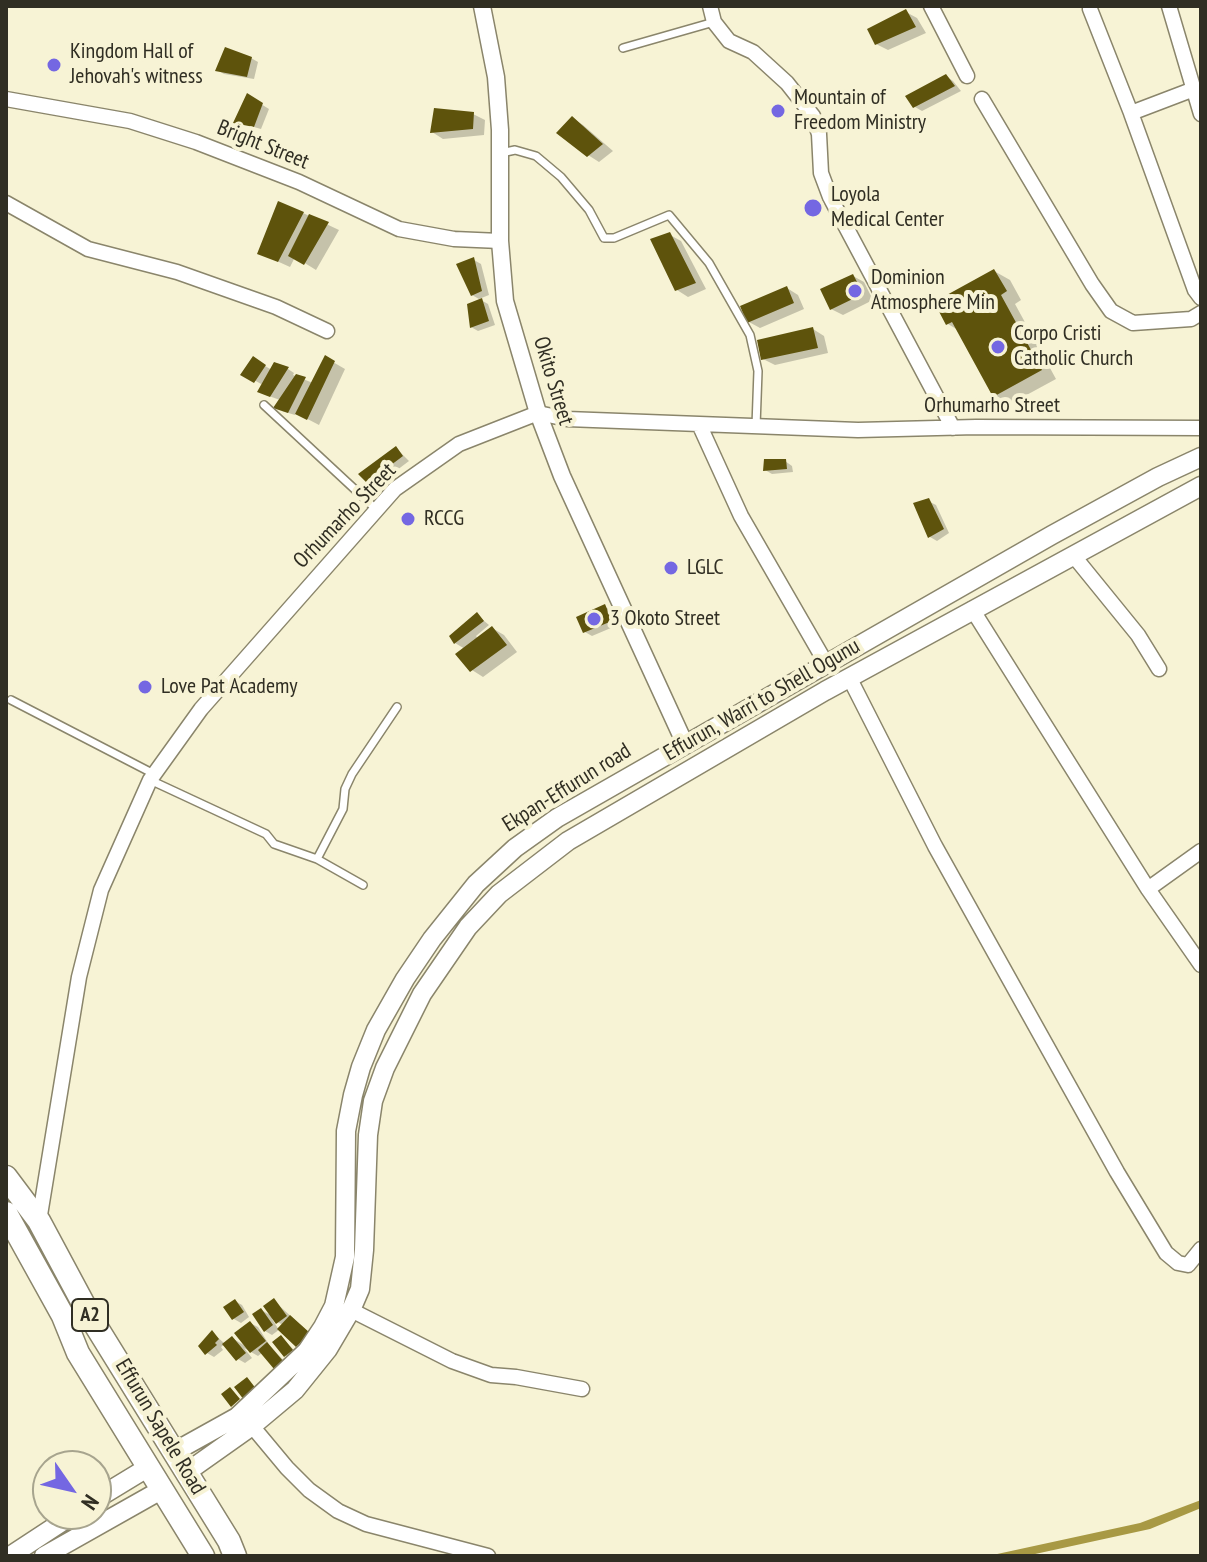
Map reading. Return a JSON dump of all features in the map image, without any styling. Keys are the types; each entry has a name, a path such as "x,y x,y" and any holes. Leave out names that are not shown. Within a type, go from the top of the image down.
{"highway":[{"name":"Effurun Sapele Road","path":"6,1177 39,1221 91,1318 229,1541 235,1556"},
{"name":"Effurun Sapele Road","path":"6,1213 63,1316 78,1353 203,1556"}],"main road":[{"name":"Ekpan-Effurun road","path":"174,1452 237,1417 307,1351 323,1327 334,1306 345,1257 346,1131 361,1067 376,1030 432,939 476,884 515,848 557,818 1052,535 1201,457"},
{"name":"Effurun, Warri to Shell Ogunu","path":"187,1472 252,1426 295,1390 328,1349 351,1310 360,1289 368,1135 373,1101 385,1068 422,994 468,927 499,894 568,841 849,677 1201,486"},
{"path":"557,818 568,841"},
{"path":"112,1489 147,1468"},
{"path":"44,1556 161,1490"},
{"path":"10,1556 50,1530"}],"street":[{"name":"Okito Street","path":"482,6 496,77 501,153 500,241 505,301 538,413 562,476 685,744"},
{"path":"710,6 714,22 729,41 753,52 787,83 813,116 819,134 821,173 830,197 953,428"},
{"path":"931,6 967,76"},
{"path":"1169,6 1201,114"},
{"path":"1090,9 1195,290 1201,298"},
{"path":"1131,113 1194,89"},
{"name":"Bright Street","path":"6,99 130,121 196,142 299,182 399,229 454,239 500,241"},
{"path":"982,99 1111,311 1133,323 1191,319 1201,313"},
{"path":"6,203 88,249 177,272 276,307 327,331"},
{"name":"Orhumarho Street","path":"39,1221 79,977 101,890 152,777 201,709 395,489 459,444 538,413 567,419 858,430 1201,428"},
{"path":"699,424 741,516 827,665"},
{"path":"1073,555 1138,635 1159,669"},
{"path":"972,609 1148,889 1201,965"},
{"path":"849,677 935,846 1117,1172 1166,1253 1178,1263 1188,1265 1201,1249"},
{"path":"1148,889 1201,851"},
{"path":"351,1310 452,1361 491,1375 582,1389"},
{"path":"252,1426 309,1490 338,1511 366,1524 488,1556"}],"lane":[{"path":"623,48 714,22"},
{"path":"501,153 515,150 536,156 553,170 589,210 604,238 614,238 669,215 709,263 750,335 758,371 756,426"},
{"path":"264,405 377,510"},
{"path":"11,700 152,777 266,834 274,844 317,859 363,885"},
{"path":"317,859 343,809 345,789 352,774 397,707"}],"shaded area":[{"path":"1201,1500 1201,1508 1150,1529 1026,1556 988,1556 1140,1523"}],"building":[{"path":"906,9 916,27 875,45 867,29"},
{"path":"225,47 252,57 247,77 215,71"},
{"path":"946,74 955,86 913,108 905,96"},
{"path":"247,93 263,103 254,127 233,123"},
{"path":"434,108 474,112 473,129 430,133"},
{"path":"572,116 603,144 587,157 556,133"},
{"path":"278,201 304,212 278,262 257,254"},
{"path":"309,214 329,222 304,265 288,256"},
{"path":"670,232 696,283 675,291 650,239"},
{"path":"474,257 482,291 471,296 456,264"},
{"name":"Corpo Cristi Catholic Church","path":"994,269 1007,291 1001,295 1042,370 993,397 952,322 946,325 934,302"},
{"path":"853,274 863,294 830,310 820,289"},
{"path":"787,286 794,303 747,323 740,306"},
{"path":"482,298 489,321 470,328 467,304"},
{"path":"813,327 818,348 761,360 757,340"},
{"path":"325,355 335,361 307,420 295,414"},
{"path":"253,356 266,365 254,383 240,375"},
{"path":"274,362 289,367 270,397 257,392"},
{"path":"296,374 306,377 288,413 273,408"},
{"path":"396,446 403,456 367,483 358,474"},
{"path":"764,459 786,459 787,469 763,471"},
{"path":"929,498 944,529 928,538 913,503"},
{"name":"3 Okoto Street","path":"605,604 612,621 583,633 576,617"},
{"path":"477,612 484,621 454,644 449,636"},
{"path":"492,626 507,645 470,672 455,654"},
{"path":"274,1298 287,1316 276,1324 263,1306"},
{"path":"235,1299 244,1312 232,1320 223,1307"},
{"path":"261,1308 273,1325 264,1332 252,1314"},
{"path":"290,1315 310,1333 296,1347 277,1329"},
{"path":"250,1321 266,1341 250,1353 234,1333"},
{"path":"212,1330 219,1339 215,1343 217,1345 205,1355 198,1346"},
{"path":"281,1335 293,1350 284,1357 272,1342"},
{"path":"232,1336 246,1353 236,1361 222,1344"},
{"path":"267,1342 283,1361 274,1369 258,1350"},
{"path":"247,1377 257,1390 244,1400 234,1387"},
{"path":"230,1387 240,1399 231,1407 221,1394"}],"place":[{"name":"Kingdom Hall of Jehovah's witness","path":"54,65"},
{"name":"Mountain of Freedom Ministry","path":"778,111"},
{"name":"Loyola Medical Center","path":"813,208"},
{"name":"Dominion Atmosphere Min","path":"855,291"},
{"name":"Corpo Cristi Catholic Church","path":"998,347"},
{"name":"RCCG","path":"408,519"},
{"name":"LGLC","path":"671,568"},
{"name":"3 Okoto Street","path":"594,619"},
{"name":"Love Pat Academy","path":"145,687"}]}
